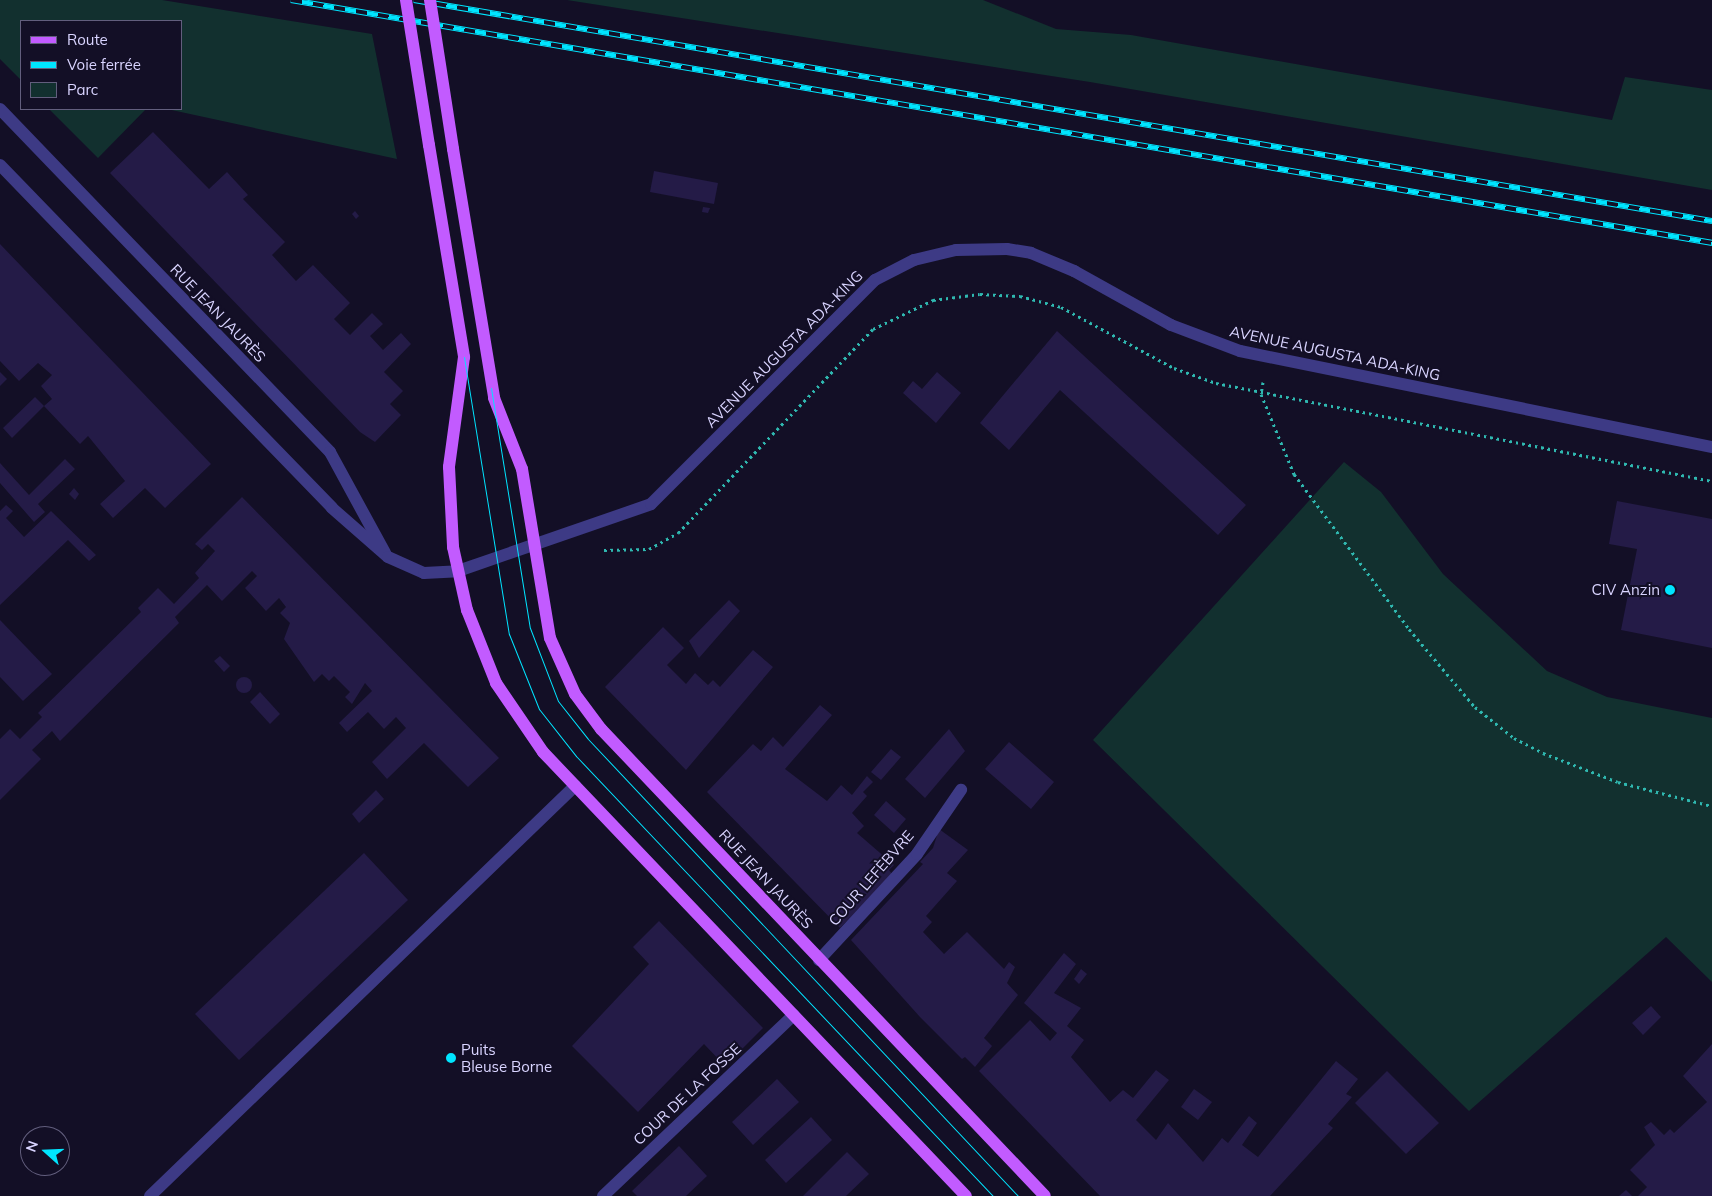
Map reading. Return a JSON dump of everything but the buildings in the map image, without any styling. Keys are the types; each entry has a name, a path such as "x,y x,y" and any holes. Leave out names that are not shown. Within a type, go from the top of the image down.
{"main road":[{"path":"406,0 464,358 448,485 458,571 474,629 504,698 531,740 966,1196"},
{"name":"RUE JEAN JAURÈS","path":"430,0 491,388 520,460 550,638 582,704 819,960 1045,1196"}],"street":[{"name":"RUE JEAN JAURÈS","path":"0,109 330,452 388,557"},
{"path":"0,165 332,508 388,557 415,572 458,571 534,545"},
{"name":"AVENUE AUGUSTA ADA-KING","path":"534,545 629,515 659,498 875,280 914,260 956,250 1007,249 1038,256 1172,325 1240,351 1712,447"},
{"path":"150,1196 575,786"},
{"name":"COUR LEFÈBVRE","path":"819,960 917,854 961,790"},
{"name":"COUR DE LA FOSSE","path":"603,1196 794,1015"}],"path":[{"path":"602,550 649,549 678,533 858,341 891,318 933,300 998,294 1042,300 1194,376 1261,394 1712,481"},
{"path":"1261,394 1294,474 1409,629 1459,691 1488,719 1514,738 1584,769 1712,806"}],"green space":[{"path":"0,0 162,0 372,34 397,159 172,110 182,110 182,20 20,20 20,79 0,59"},
{"path":"567,0 983,0 1056,29 1131,35 1612,120 1625,77 1712,90 1712,190 1090,82"},
{"path":"50,110 145,110 98,158"},
{"path":"1344,462 1381,492 1443,574 1547,671 1607,697 1712,718 1712,982 1666,937 1469,1111 1093,740"}],"tram line":[{"path":"464,357 509,634 539,709 576,756 993,1196"},
{"path":"491,388 530,628 558,701 588,739 1018,1196"}],"railway":[{"path":"291,0 1712,243"},
{"path":"414,0 1712,221"}],"place":[{"name":"CIV Anzin","path":"1670,590"},
{"name":"Puits Bleuse Borne","path":"451,1058"}]}
